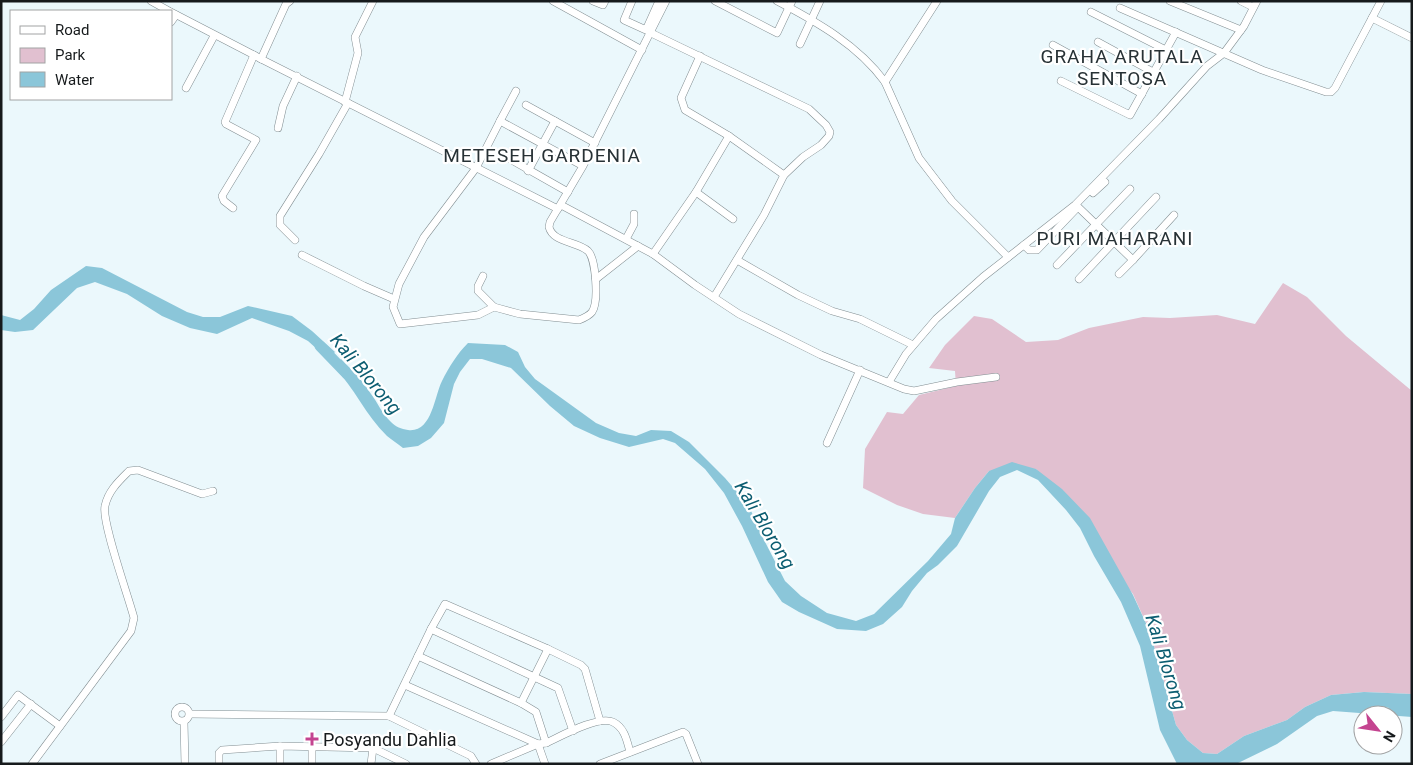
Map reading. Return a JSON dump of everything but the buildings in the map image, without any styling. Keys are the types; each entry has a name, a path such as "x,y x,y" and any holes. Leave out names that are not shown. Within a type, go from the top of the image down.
{"street":[{"path":"152,1 167,10"},
{"path":"261,59 286,4 290,1"},
{"path":"295,240 280,226 280,216 319,154 346,102 358,53 355,38 373,1"},
{"path":"593,1 603,5 604,1"},
{"path":"632,1 624,20 646,30 659,1"},
{"path":"483,276 478,286 478,291 494,307 520,314 579,320 587,317 592,312 595,306 596,279 593,259 587,250 555,236 550,230 550,222 583,166 666,1"},
{"path":"715,1 777,32 792,1"},
{"path":"800,44 820,1"},
{"path":"885,82 937,1"},
{"path":"1170,1 1241,30"},
{"path":"889,382 906,354 936,319 1008,257 1075,205 1159,119 1207,66 1224,53 1241,30 1255,4 1241,1"},
{"path":"1120,8 1262,70 1330,92 1335,88 1381,1"},
{"path":"558,2 642,50"},
{"path":"773,2 820,24 853,49 885,82 919,158 952,201 1008,257"},
{"path":"1091,12 1166,50"},
{"path":"172,13 476,168 626,239 653,254 739,314 821,355 914,391 957,382 996,377"},
{"path":"1372,18 1412,38"},
{"path":"1061,81 1130,115 1176,32"},
{"path":"650,33 809,109 826,125 830,132 821,145 803,157 784,175 764,215 714,297"},
{"path":"186,88 214,36"},
{"path":"1098,42 1153,72"},
{"path":"1052,45 1142,94"},
{"path":"233,208 224,202 222,196 256,140 225,122 254,55"},
{"path":"700,56 681,98 685,110 729,136 784,175"},
{"path":"278,128 282,106 297,76"},
{"path":"494,307 478,316 400,324 393,307 399,284 424,237 476,168 516,91"},
{"path":"526,105 595,143"},
{"path":"500,121 583,166"},
{"path":"528,171 555,121"},
{"path":"653,254 696,192 729,136"},
{"path":"501,154 568,192"},
{"path":"1024,245 1029,250 1037,250 1105,182"},
{"path":"1057,265 1130,190"},
{"path":"696,192 733,219"},
{"path":"1079,278 1156,197"},
{"path":"1078,207 1133,260"},
{"path":"626,239 634,224 634,214"},
{"path":"1119,274 1174,215"},
{"path":"596,279 638,246"},
{"path":"302,255 394,299"},
{"path":"737,260 798,295 832,311 860,319 913,346"},
{"path":"827,443 860,370"},
{"path":"32,764 104,669 133,627 134,618 104,508 107,497 115,485 129,471 138,470 202,494 214,491"},
{"path":"389,716 443,606 448,604 548,648 581,665 585,669 600,721"},
{"path":"431,629 558,688 573,731"},
{"path":"521,703 548,648"},
{"path":"418,656 521,703 536,712 546,743"},
{"path":"405,685 538,744 545,764"},
{"path":"1,717 18,695 60,726"},
{"path":"1,742 31,704"},
{"path":"184,722 177,719 175,714 177,710 183,707 188,709 190,714"},
{"path":"190,714 389,716 471,756 476,764"},
{"path":"185,764 184,722 190,714"},
{"path":"491,764 509,760 538,744 546,743 600,721 612,722 621,729 625,735 630,752"},
{"path":"600,764 683,732 686,734 698,764"},
{"path":"280,746 280,764"},
{"path":"219,764 219,753 222,750 280,746 373,748 406,764"},
{"path":"312,747 312,764"},
{"path":"372,764 373,748"}],"green space":[{"path":"1283,283 1307,297 1346,336 1412,391 1412,694 1364,692 1331,695 1305,707 1287,720 1244,736 1217,754 1203,753 1187,740 1176,725 1150,632 1133,594 1036,469 989,471 955,518 923,514 897,505 863,488 865,449 887,412 903,414 919,395 956,386 955,371 929,368 945,345 974,316 992,319 1026,342 1058,340 1089,328 1143,317 1170,318 1217,315 1255,324"}],"water":[{"path":"86,266 102,268 187,312 203,317 220,317 248,306 292,316 335,352 328,359 308,341 289,331 252,318 217,334 190,328 162,316 127,294 95,282 77,288 33,330 15,332 1,330 1,315 20,320 34,309 51,290"},
{"path":"468,343 505,345 518,352 525,367 535,379 596,423 619,433 636,436 651,430 671,431 689,442 725,478 749,506 785,581 801,596 827,613 856,621 874,614 928,561 951,534 955,518 989,471 1012,462 1036,469 1062,489 1090,518 1133,595 1150,632 1176,725 1187,740 1203,753 1217,754 1244,736 1287,720 1305,707 1331,695 1364,692 1412,694 1412,717 1403,716 1403,705 1353,705 1353,713 1333,711 1317,716 1277,744 1236,764 1177,764 1160,730 1140,646 1121,602 1080,528 1038,480 1017,470 1000,477 989,491 957,546 927,573 902,607 883,624 866,631 837,629 782,602 768,582 742,526 724,493 705,469 675,443 663,439 629,447 600,438 574,426 550,406 511,368 482,359 470,359 454,384 444,423 431,438 418,446 403,448 380,428 366,411 348,383 334,367 341,359 374,397 388,419 397,426 408,430 422,426 427,420 439,388 457,356"}],"waterway":[{"name":"Kali Blorong","path":"320,346 347,374"}],"place":[{"name":"Posyandu Dahlia","path":"312,739"}],"district":[{"name":"GRAHA ARUTALA SENTOSA","path":"1122,67"},
{"name":"METESEH GARDENIA","path":"542,155"},
{"name":"PURI MAHARANI","path":"1115,238"}]}
